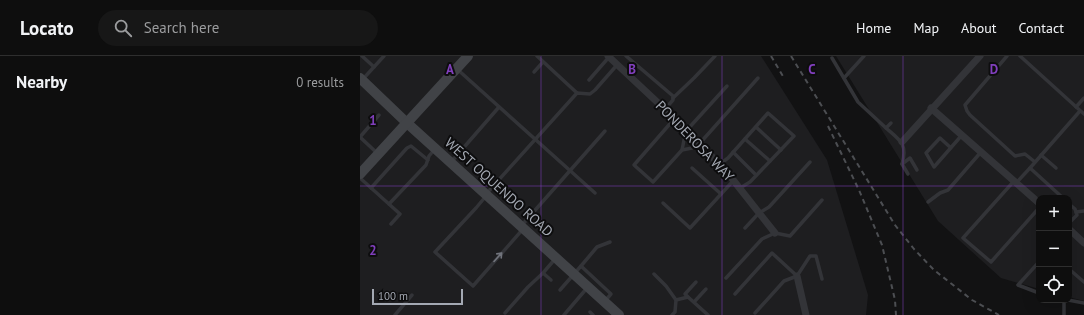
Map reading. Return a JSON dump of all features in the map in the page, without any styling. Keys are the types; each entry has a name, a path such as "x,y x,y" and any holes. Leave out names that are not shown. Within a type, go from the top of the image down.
{"street":[{"path":"360,174 468,56"},
{"name":"PONDEROSA WAY","path":"609,56 675,118 720,164 775,233"},
{"path":"902,142 931,108 980,56"},
{"name":"WEST OQUENDO ROAD","path":"361,79 407,123 556,258 577,270 588,287 604,301 614,313"},
{"path":"931,108 1036,200"},
{"path":"1071,231 1084,243"},
{"path":"798,276 806,315"}],"lane":[{"path":"362,56 374,67"},
{"path":"361,79 384,56"},
{"path":"537,56 577,93 590,94 617,65"},
{"path":"589,80 609,56"},
{"path":"626,56 674,98"},
{"path":"665,109 715,56"},
{"path":"844,78 864,56"},
{"path":"1007,56 965,104 970,115 1015,156 1025,154 1035,162"},
{"path":"1020,56 1084,114"},
{"path":"832,58 858,102 902,142 904,155 902,164 908,174"},
{"path":"534,72 543,62"},
{"path":"456,68 596,193"},
{"path":"682,150 692,148 709,133 758,78"},
{"path":"675,118 634,165 653,182 682,150 687,130 728,86"},
{"path":"577,93 486,194 476,208 435,252 473,286 605,131"},
{"path":"1076,107 1084,98"},
{"path":"451,162 499,108"},
{"path":"1036,211 991,262 963,238 1030,168 1080,111"},
{"path":"720,164 728,158 768,113 794,136 750,182 740,188"},
{"path":"360,144 361,138 379,115"},
{"path":"886,128 891,122"},
{"path":"756,127 781,150"},
{"path":"950,148 940,138 926,153 934,167 962,135"},
{"path":"361,138 378,154"},
{"path":"745,139 770,161"},
{"path":"371,188 407,148 411,146 428,160"},
{"path":"389,204 426,165 429,156 436,148"},
{"path":"733,152 756,175"},
{"path":"928,202 940,193 948,190 981,152"},
{"path":"1041,155 1056,168"},
{"path":"902,164 910,158 917,170"},
{"path":"745,228 759,213 769,207 810,162"},
{"path":"692,168 721,194"},
{"path":"1030,168 1060,195"},
{"path":"360,178 400,214 391,224"},
{"path":"663,204 690,228 734,180"},
{"path":"726,278 762,239 775,233 790,236 822,200"},
{"path":"1072,206 1075,209 1077,215 1072,220"},
{"path":"1076,212 1084,211"},
{"path":"560,290 597,247 610,242"},
{"path":"735,294 772,253 798,276"},
{"path":"755,313 784,281 798,276 810,256 816,256 822,279"},
{"path":"505,313 556,258"},
{"path":"1036,265 1018,285 1036,292"},
{"path":"577,270 611,294 604,301"},
{"path":"1072,272 1084,282"},
{"path":"543,273 551,280"},
{"path":"654,274 666,286 676,300 675,312 672,315"},
{"path":"696,282 685,294 708,315"},
{"path":"564,315 588,287"},
{"path":"694,302 706,290"},
{"path":"395,315 412,295"},
{"path":"676,300 688,297"},
{"path":"1072,301 1084,303"},
{"path":"1064,303 1064,315"},
{"path":"590,312 593,315"}],"shaded area":[{"path":"360,56 761,56 827,160 868,295 866,315 360,315"},
{"path":"836,56 1084,56 1084,301 1072,298 1072,195 1036,195 1036,288 1001,278 938,221"}],"railway":[{"path":"771,56 784,78"},
{"path":"791,56 895,225 914,249 934,270 972,300 999,315"},
{"path":"828,126 859,190 882,245 895,300 896,315"}]}
